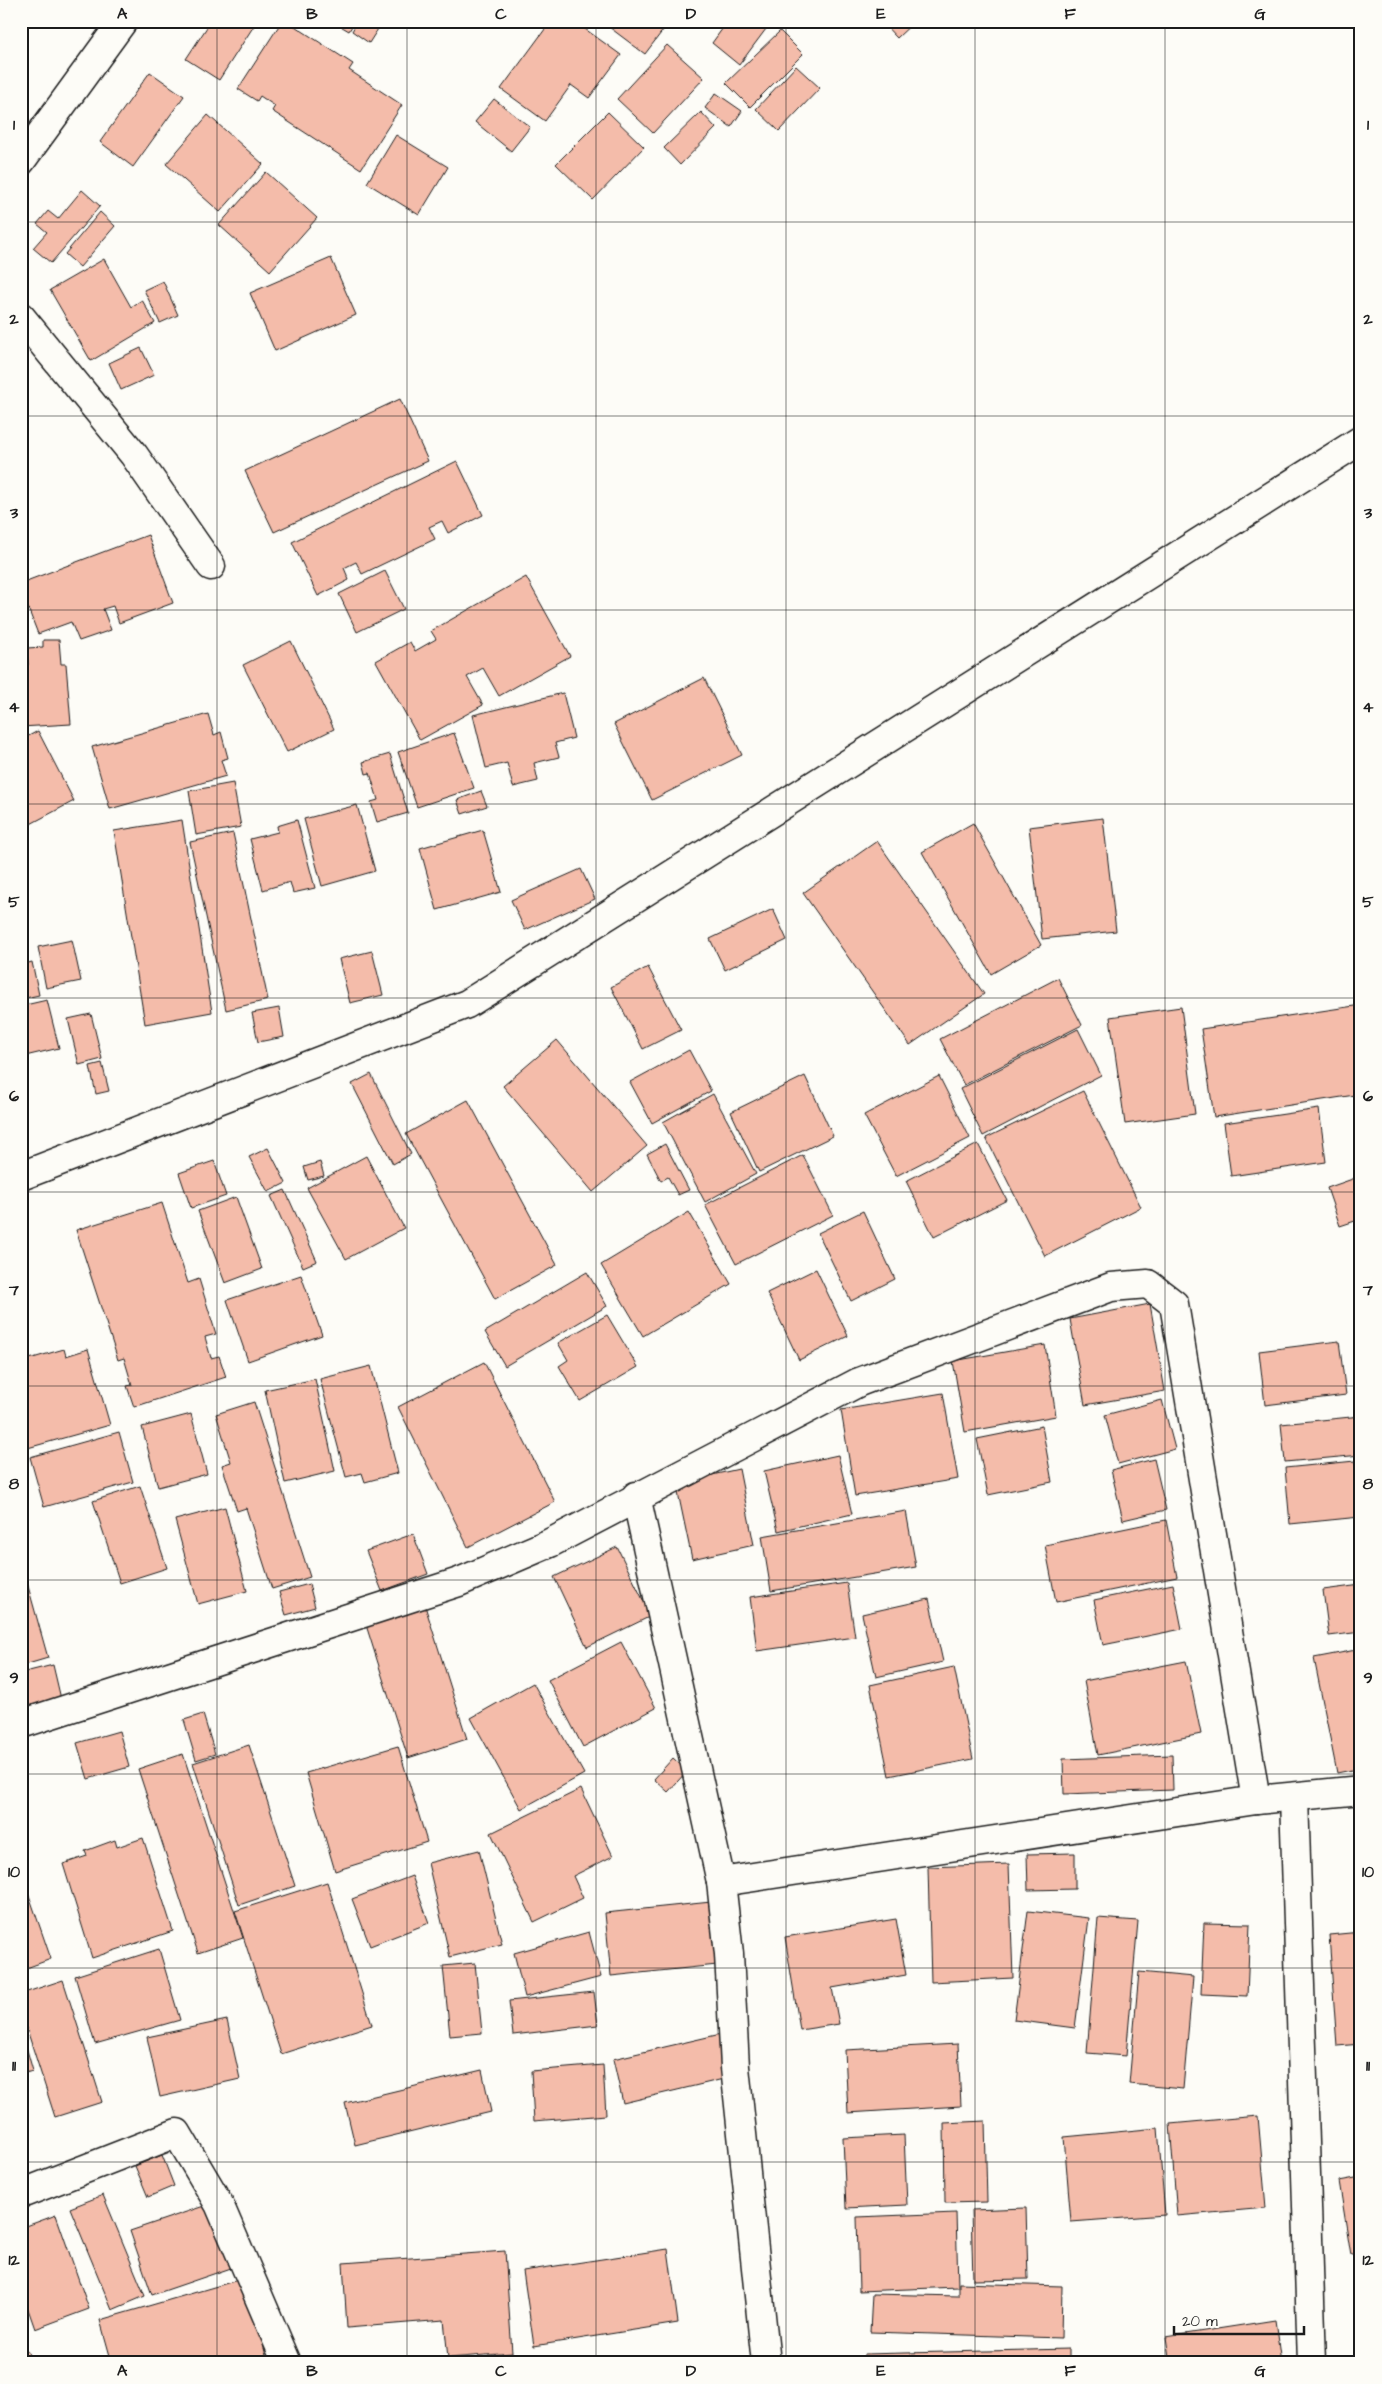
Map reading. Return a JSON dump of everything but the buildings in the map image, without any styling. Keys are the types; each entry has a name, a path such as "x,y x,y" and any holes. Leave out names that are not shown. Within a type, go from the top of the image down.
{"street":[{"path":"21,161 123,21"},
{"path":"21,317 134,454 211,566"},
{"path":"21,1176 467,1004 1361,440"},
{"path":"21,1724 459,1582 550,1543 636,1496 859,1382 1112,1287 1148,1284 1174,1304 1256,1800"},
{"path":"636,1496 721,1882 729,1954 734,2067 766,2363"},
{"path":"721,1882 1256,1800 1361,1790"},
{"path":"1294,1797 1312,2363"},
{"path":"21,2194 177,2133 219,2204 287,2363"}]}
